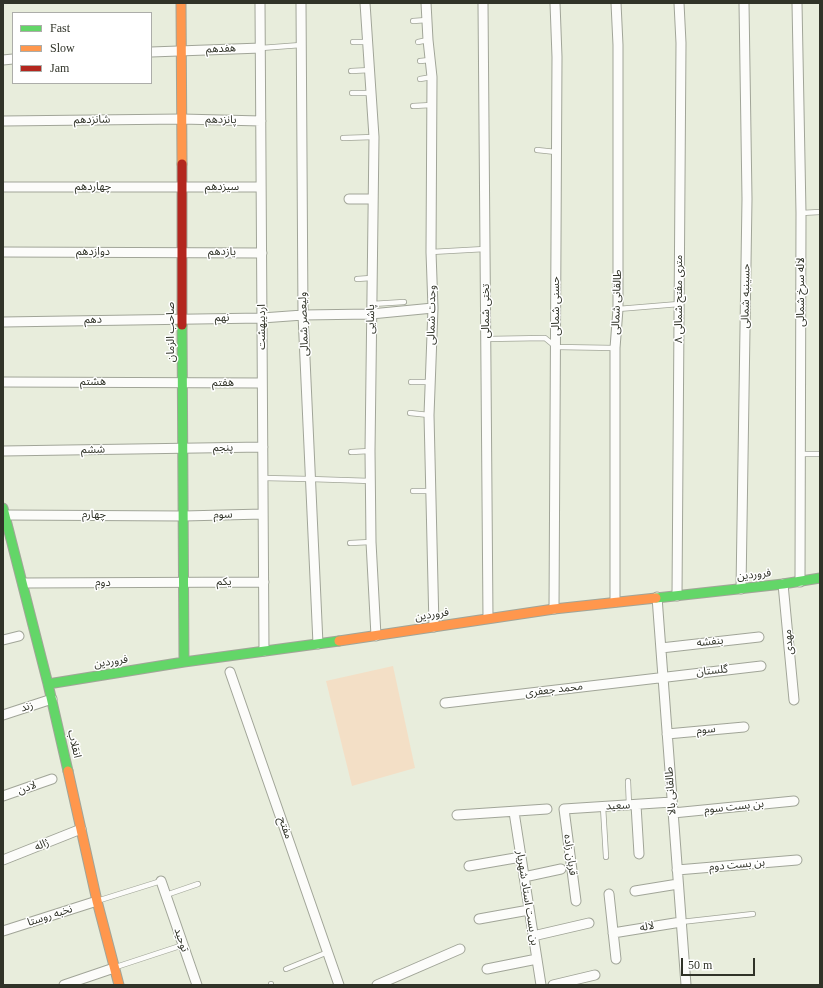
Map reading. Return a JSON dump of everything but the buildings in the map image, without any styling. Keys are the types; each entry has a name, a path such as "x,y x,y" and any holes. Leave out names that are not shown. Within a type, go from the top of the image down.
{"street":[{"name":"صاحب الزمان","path":"181,3 184,662"},
{"name":"اردیبهشت","path":"260,3 264,651"},
{"name":"ولیعصر شمالی","path":"301,3 303,315 318,644"},
{"name":"پاشایی","path":"365,3 371,70 374,137 371,278 370,451 371,542 376,636"},
{"name":"وحدت شمالی","path":"426,3 432,77 433,308 429,415 434,627"},
{"name":"تختی شمالی","path":"483,3 488,618"},
{"name":"حسنی شمالی","path":"554,609 557,57 555,3"},
{"name":"طالقانی شمالی","path":"615,602 615,348 618,309 618,45 616,3"},
{"name":"۸ متری مفتح شمالی","path":"677,596 681,44 680,3"},
{"name":"حسینیه شمالی","path":"741,589 747,199 744,3"},
{"name":"لاله سرخ شمالی","path":"797,3 801,213 800,582"},
{"name":"هفدهم","path":"152,52 261,48"},
{"name":"پانزدهم","path":"182,120 261,121"},
{"name":"شانزدهم","path":"3,121 182,120"},
{"name":"چهاردهم","path":"3,187 182,187"},
{"name":"سیزدهم","path":"182,187 261,187"},
{"path":"349,199 373,199"},
{"name":"دوازدهم","path":"3,252 182,252"},
{"name":"یازدهم","path":"182,252 262,253"},
{"name":"نهم","path":"183,319 262,318 372,309 433,308"},
{"name":"دهم","path":"3,322 183,319"},
{"name":"هشتم","path":"3,382 183,383"},
{"name":"هفتم","path":"183,383 262,383"},
{"name":"پنجم","path":"183,448 263,447"},
{"name":"ششم","path":"3,451 183,448"},
{"name":"چهارم","path":"4,513 184,516"},
{"name":"انقلاب","path":"4,513 52,699 97,901 119,985"},
{"name":"سوم","path":"184,516 263,514"},
{"name":"فروردین","path":"48,684 184,662 376,636 488,618 657,597 800,582 820,578"},
{"name":"دوم","path":"23,584 184,582"},
{"name":"یکم","path":"184,582 264,582"},
{"name":"مهدی","path":"783,584 794,700"},
{"name":"طالقانی بالا","path":"657,597 686,985"},
{"path":"3,640 19,636"},
{"name":"بنفشه","path":"661,648 759,637"},
{"name":"گلستان","path":"663,677 761,666"},
{"name":"مفتح","path":"230,672 339,985"},
{"name":"محمد جعفری","path":"446,703 663,677"},
{"name":"زند","path":"3,715 52,699"},
{"name":"سوم","path":"667,734 744,727"},
{"name":"لادن","path":"3,796 52,779"},
{"name":"بن بست سوم","path":"673,813 794,801"},
{"name":"سعید","path":"564,809 672,802"},
{"path":"632,805 639,854"},
{"path":"457,815 547,809"},
{"name":"قربان زاده","path":"564,809 576,901"},
{"name":"بن بست استاد شهریار","path":"514,812 541,985"},
{"name":"ژاله","path":"3,860 81,830"},
{"path":"469,866 521,857"},
{"name":"بن بست دوم","path":"677,870 798,860"},
{"path":"524,877 561,869"},
{"name":"توحید","path":"161,880 197,985"},
{"path":"635,891 678,884"},
{"path":"609,894 616,959"},
{"name":"نخبه روستا","path":"3,932 97,901"},
{"path":"479,919 529,910"},
{"name":"لاله","path":"613,933 681,922"},
{"path":"533,936 589,923"},
{"path":"377,985 460,949"},
{"path":"487,969 537,959"},
{"path":"64,985 114,968"},
{"path":"553,985 595,975"}],"lane":[{"path":"413,22 427,20"},
{"path":"418,42 428,40"},
{"path":"353,42 369,42"},
{"path":"261,48 301,45"},
{"path":"420,61 430,60"},
{"path":"351,71 371,70"},
{"path":"420,78 432,77"},
{"path":"352,93 372,93"},
{"path":"413,106 432,105"},
{"path":"343,138 374,137"},
{"path":"537,150 556,152"},
{"path":"801,213 820,212"},
{"path":"432,252 485,249"},
{"path":"357,279 371,278"},
{"path":"372,309 404,302"},
{"path":"618,309 678,304"},
{"path":"486,339 545,338 556,347 615,348"},
{"path":"411,382 430,382"},
{"path":"410,413 429,415"},
{"path":"351,452 370,451"},
{"path":"801,454 820,454"},
{"path":"263,478 371,481"},
{"path":"413,491 431,491"},
{"path":"350,543 371,542"},
{"path":"628,781 632,805"},
{"path":"603,807 606,857"},
{"path":"97,901 161,880"},
{"path":"166,896 198,884"},
{"path":"681,922 753,914"},
{"path":"114,968 183,945"},
{"path":"286,969 328,952"}],"shaded area":[{"path":"393,666 415,768 352,786 326,681"}],"traffic: fast":[{"path":"182,325 184,662"},
{"path":"3,508 48,684 68,771"},
{"path":"656,598 783,584 820,578"},
{"path":"48,684 184,662 339,641"}],"traffic: slow":[{"path":"181,3 182,164"},
{"path":"339,641 554,609 656,598"},
{"path":"68,771 97,901 119,985"}],"traffic: jam":[{"path":"182,164 182,325"}]}
